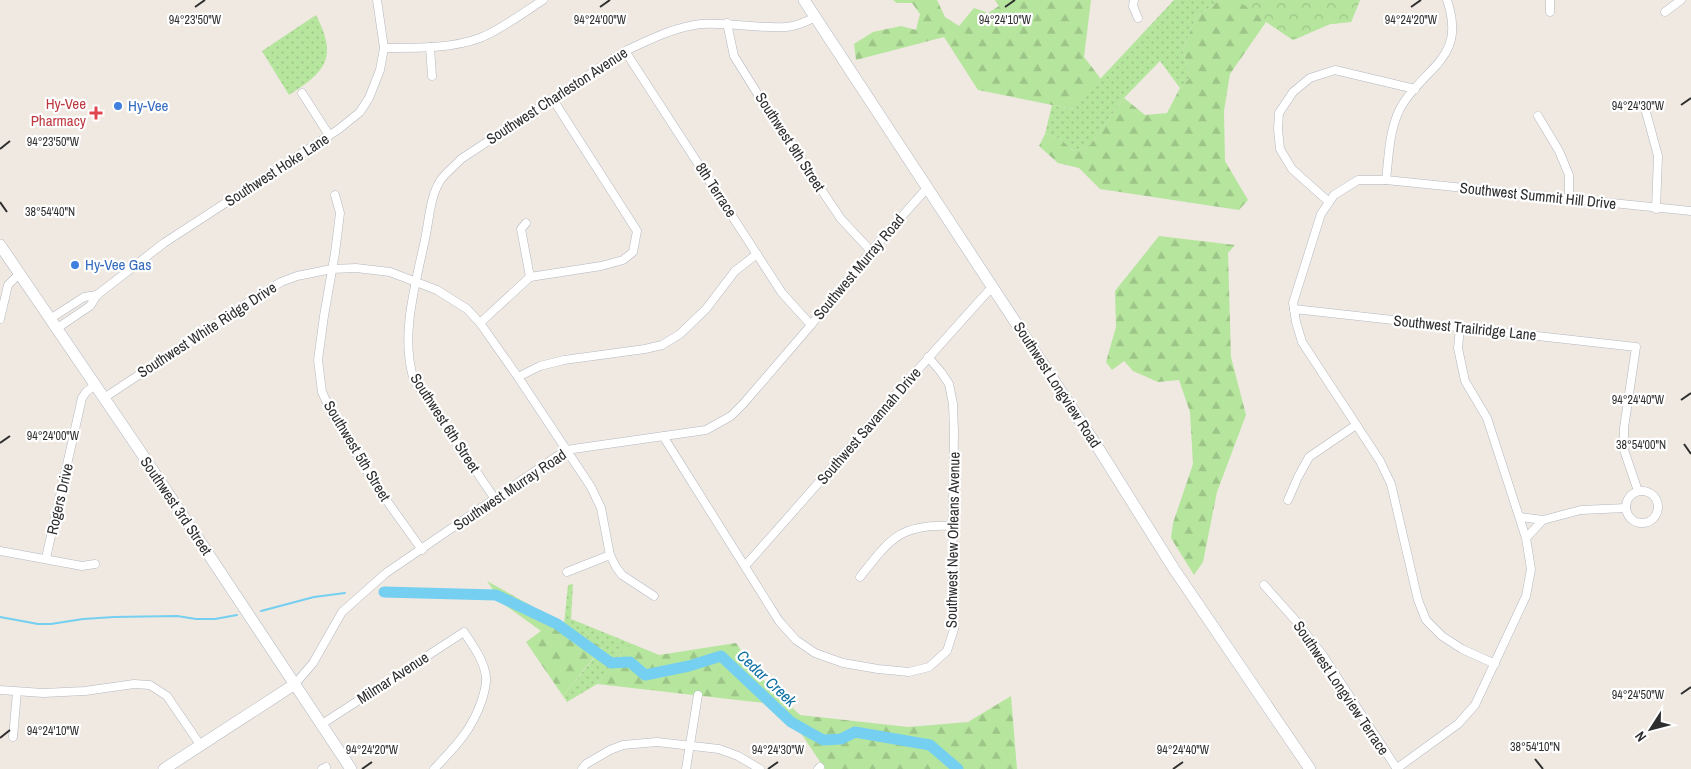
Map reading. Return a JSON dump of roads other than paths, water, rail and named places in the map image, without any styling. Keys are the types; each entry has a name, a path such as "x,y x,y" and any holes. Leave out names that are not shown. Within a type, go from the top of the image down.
{"street":[{"name":"Southwest Hoke Lane","path":"56,329 90,306 98,295 164,243 351,120 370,98 380,70 384,48 377,0"},
{"path":"384,48 430,47 479,38 503,26 543,0"},
{"name":"Southwest Longview Road","path":"804,0 993,286 1174,569 1310,769"},
{"path":"1134,0 1133,6 1138,18"},
{"path":"1386,180 1395,121 1403,102 1437,66 1448,48 1453,25 1447,0"},
{"path":"1550,0 1550,12"},
{"path":"1665,12 1681,0"},
{"name":"Southwest Charleston Avenue","path":"415,282 431,206 440,181 461,159 552,98 625,51 670,31 699,24 727,23 786,27 802,24 815,17"},
{"name":"Southwest 9th Street","path":"727,23 734,56 762,101 841,219 872,251"},
{"path":"430,47 432,76"},
{"name":"8th Terrace","path":"625,51 782,293 811,325"},
{"path":"1415,90 1334,70 1310,78 1293,92 1279,112 1280,149 1292,169 1329,202 1321,214 1293,303 1302,342 1380,461 1391,484 1418,600 1426,620 1442,636 1462,649 1495,664"},
{"path":"302,93 329,135"},
{"path":"480,323 530,277 600,266 623,260 633,252 637,231 552,98"},
{"path":"1646,112 1658,156 1656,209"},
{"path":"1538,116 1559,152 1569,175 1569,200"},
{"name":"Southwest Summit Hill Drive","path":"1329,202 1334,195 1358,180 1386,180 1656,209 1691,211"},
{"name":"Southwest Murray Road","path":"164,769 296,684 313,663 342,612 386,573 566,450 706,430 731,416 928,187"},
{"name":"Southwest 5th Street","path":"335,195 340,213 318,360 322,392 334,418 377,486 422,550"},
{"path":"526,223 521,229 530,277"},
{"name":"Southwest 3rd Street","path":"0,245 296,684 351,769"},
{"path":"518,377 540,366 564,360 662,345 680,334 706,309 735,271 757,254"},
{"name":"Southwest White Ridge Drive","path":"104,398 281,282 297,276 332,269 356,268 390,272 437,290 467,309 480,323 591,487 601,508 610,555 622,575 654,596"},
{"path":"0,319 8,285 19,274"},
{"name":"Southwest 6th Street","path":"415,282 409,344 409,365 414,380 495,499"},
{"name":"Southwest Savannah Drive","path":"745,566 835,466 928,357 993,286"},
{"name":"Southwest Hoke Lane","path":"50,319 84,297 98,295"},
{"name":"Southwest Trailridge Lane","path":"1294,309 1636,348 1624,428 1624,450 1638,491"},
{"path":"1395,769 1458,724 1475,705 1526,596 1530,569 1526,538 1487,418 1465,381 1458,348 1460,328"},
{"name":"Southwest New Orleans Avenue","path":"663,436 779,621 796,640 815,653 843,663 878,670 909,672 929,667 947,650 954,629 952,586 954,432 953,404 949,384 928,357"},
{"name":"Rogers Drive","path":"46,558 82,398 94,385"},
{"path":"1288,500 1309,457 1356,425"},
{"path":"1638,491 1648,492 1656,498 1658,509 1654,518 1644,523 1634,521 1627,513 1626,508 1628,497 1638,491"},
{"path":"1520,517 1542,520 1581,510 1626,508"},
{"path":"1526,538 1542,520"},
{"path":"860,577 885,546 912,529 931,525 953,526"},
{"path":"0,551 82,566 95,564"},
{"path":"567,572 610,555"},
{"name":"Southwest Longview Terrace","path":"1264,585 1322,654 1395,769"},
{"name":"Milmar Avenue","path":"322,724 464,632 479,655 486,677 484,692 469,730 434,769"},
{"path":"0,690 43,693 85,691 134,684 150,685 167,696 201,746"},
{"path":"13,737 17,692"},
{"path":"686,769 698,695"},
{"path":"582,769 586,764 622,745 657,742 719,749 738,756 760,769"}],"waterway":[{"name":"Cedar Creek","path":"384,592 496,595 557,624 611,663 630,662 645,675 689,666 721,656 791,722 823,740 841,739 855,732 930,745 958,769"},
{"name":"Cedar Creek","path":"261,611 314,597 345,593"},
{"path":"0,617 38,624 51,624 114,617 177,616 215,619 237,615"}],"place":[{"name":"Hy-Vee","path":"118,106"},
{"name":"Hy-Vee Pharmacy","path":"96,113"},
{"name":"Hy-Vee Gas","path":"75,265"}]}
